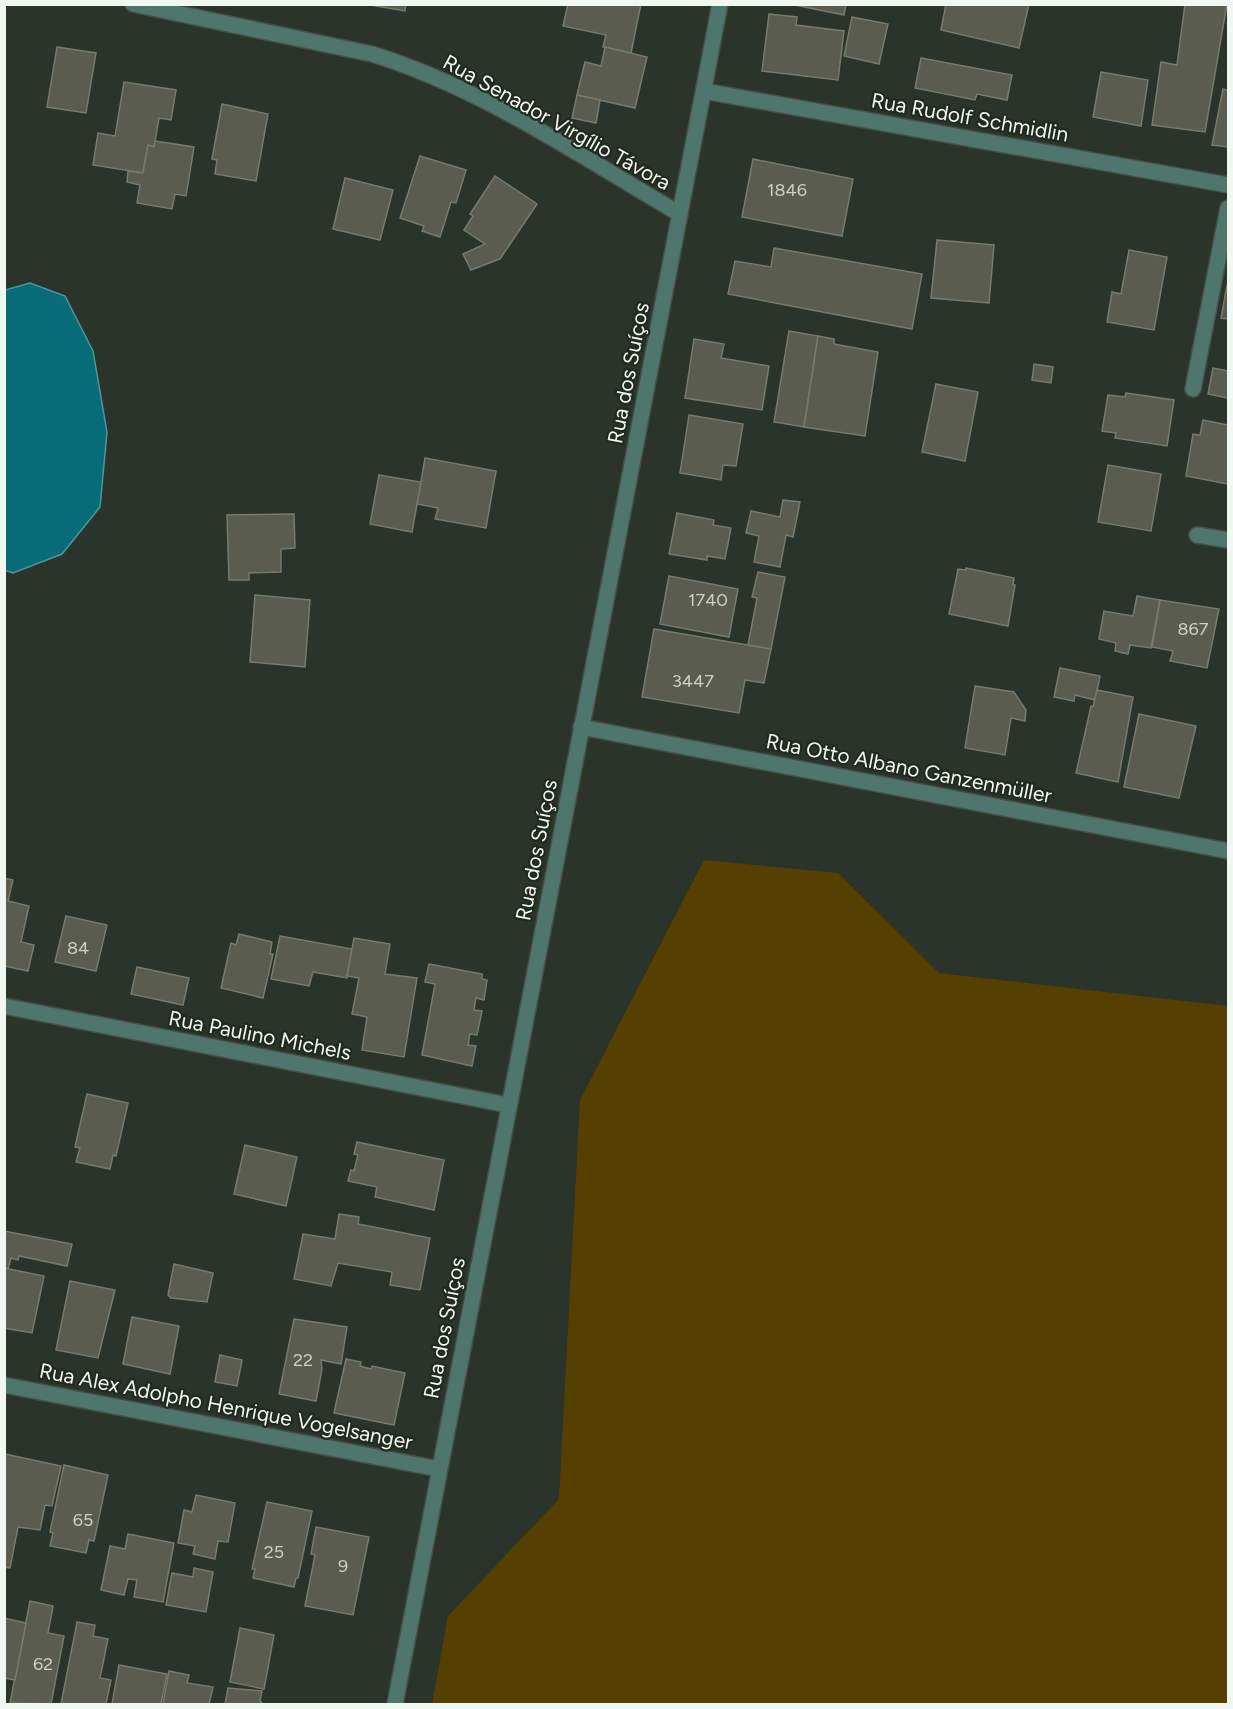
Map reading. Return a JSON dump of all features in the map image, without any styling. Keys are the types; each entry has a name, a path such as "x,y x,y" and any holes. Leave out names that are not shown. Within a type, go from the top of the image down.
{"street":[{"name":"Rua Senador Virgílio Távora","path":"133,4 372,54 407,64 476,96 680,214"},
{"name":"Rua dos Suíços","path":"394,1704 720,4"},
{"name":"Rua Rudolf Schmidlin","path":"704,91 1228,185"},
{"path":"1193,389 1228,208"},
{"path":"1197,535 1228,540"},
{"name":"Rua Otto Albano Ganzenmüller","path":"581,727 1228,851"},
{"name":"Rua Paulino Michels","path":"4,1006 508,1106"},
{"name":"Rua Alex Adolpho Henrique Vogelsanger","path":"4,1385 439,1469"}],"shaded area":[{"path":"704,860 838,873 939,973 1228,1006 1228,1704 432,1704 448,1616 559,1499 580,1100"}],"water":[{"path":"30,283 65,296 93,351 107,432 100,507 62,554 13,573 4,570 5,290"}],"building":[{"path":"365,4 406,4 405,11"},
{"path":"568,4 641,4 631,53 603,47 606,35 563,26"},
{"path":"790,4 846,4 844,15"},
{"path":"946,4 1029,4 1019,48 941,30"},
{"path":"1185,4 1227,4 1205,132 1152,125 1161,62 1177,65"},
{"path":"769,14 797,17 796,25 844,31 838,80 762,71"},
{"path":"852,17 888,24 879,64 844,56"},
{"path":"57,47 96,53 86,113 47,107"},
{"path":"605,47 647,57 635,108 577,95 585,62 601,66"},
{"path":"921,58 1012,75 1007,100 977,94 975,100 915,88"},
{"path":"1101,72 1148,80 1141,126 1093,117"},
{"path":"124,82 176,90 171,120 159,118 154,147 148,145 143,173 93,165 98,133 115,136"},
{"path":"1223,89 1228,90 1228,147 1212,145"},
{"path":"577,95 600,100 596,123 572,118"},
{"path":"222,104 268,114 256,181 215,174 217,160 212,159"},
{"path":"155,141 194,147 186,196 175,194 172,209 137,203 140,185 127,182 128,171 143,173 148,145 154,147"},
{"path":"420,156 466,170 456,203 451,202 440,237 422,231 424,226 400,218"},
{"path":"753,159 853,179 842,236 742,217"},
{"path":"495,176 537,204 500,259 471,270 463,254 485,244 464,230 473,216 470,214"},
{"path":"345,178 393,190 380,240 333,229"},
{"path":"937,240 994,245 989,303 931,298"},
{"path":"774,248 922,274 912,329 728,294 735,261 771,267"},
{"path":"1129,250 1167,257 1154,330 1107,322 1112,292 1121,294"},
{"path":"1228,285 1228,319 1221,318"},
{"path":"789,331 818,336 804,427 774,422"},
{"path":"818,336 834,339 834,344 878,352 865,436 804,427"},
{"path":"694,339 724,344 721,358 769,366 762,410 685,398"},
{"path":"1034,364 1053,367 1051,383 1032,380"},
{"path":"1213,368 1228,371 1228,398 1208,394"},
{"path":"936,384 978,392 965,461 922,452"},
{"path":"1126,393 1174,400 1167,446 1115,438 1116,433 1102,431 1108,395 1125,397"},
{"path":"689,415 743,424 736,466 723,465 721,480 680,473"},
{"path":"1203,420 1228,425 1228,484 1186,476 1193,434 1200,435"},
{"path":"425,458 496,471 486,528 435,519 438,508 417,504"},
{"path":"1108,465 1161,474 1151,531 1098,522"},
{"path":"379,475 421,482 412,532 370,524"},
{"path":"783,500 800,502 793,537 786,535 780,567 754,562 759,536 746,533 751,511 780,517"},
{"path":"677,513 714,520 713,525 731,528 725,559 707,556 707,560 669,554"},
{"path":"294,514 295,548 281,549 281,572 249,573 249,580 229,580 227,515"},
{"path":"966,568 1014,578 1013,585 1015,585 1008,626 949,614 958,569 966,570"},
{"path":"758,572 785,577 771,649 748,645 757,598 752,597"},
{"path":"669,576 738,589 729,637 660,624"},
{"path":"255,595 310,600 305,667 250,662"},
{"path":"1137,596 1160,600 1151,648 1130,645 1128,654 1115,651 1116,643 1099,639 1104,611 1133,616"},
{"path":"1160,600 1219,609 1207,668 1170,661 1173,651 1152,647"},
{"path":"654,629 771,649 764,683 745,680 739,713 642,697"},
{"path":"1060,668 1100,676 1095,700 1075,695 1074,701 1054,697"},
{"path":"975,686 1014,692 1026,710 1025,721 1011,718 1005,755 965,748"},
{"path":"1097,690 1133,697 1118,782 1076,773 1091,706 1093,707"},
{"path":"1139,714 1196,726 1179,798 1124,787"},
{"path":"4,878 13,880 8,901 29,906 21,942 34,945 28,971 4,966"},
{"path":"66,916 107,925 96,971 55,962"},
{"path":"239,934 272,942 270,954 273,954 263,998 221,988 231,943 236,945"},
{"path":"280,936 352,949 347,978 313,972 309,986 271,979"},
{"path":"354,938 390,944 385,974 417,978 404,1057 362,1050 367,1017 352,1014 359,978 347,976"},
{"path":"429,964 482,974 482,979 487,980 484,1000 476,998 474,1010 482,1011 477,1035 470,1034 468,1045 476,1046 472,1066 422,1055 435,984 425,982"},
{"path":"137,967 189,978 183,1005 131,994"},
{"path":"87,1094 128,1103 116,1156 113,1155 110,1169 76,1162 80,1148 75,1147"},
{"path":"357,1142 444,1160 434,1210 375,1197 377,1187 348,1181 351,1170 354,1171 358,1155 354,1154"},
{"path":"245,1145 297,1157 286,1206 234,1194"},
{"path":"339,1214 359,1217 358,1224 430,1238 420,1290 390,1285 392,1272 338,1263 331,1286 294,1279 303,1234 335,1239"},
{"path":"4,1231 72,1244 67,1266 19,1256 18,1260 11,1258 8,1269 4,1268"},
{"path":"174,1264 213,1273 207,1302 171,1298 168,1295"},
{"path":"4,1268 44,1276 32,1333 4,1328"},
{"path":"70,1281 115,1290 98,1358 56,1350"},
{"path":"132,1317 179,1326 170,1374 123,1364"},
{"path":"294,1319 347,1327 341,1364 321,1360 322,1369 316,1401 279,1394"},
{"path":"220,1355 242,1360 237,1386 215,1382"},
{"path":"346,1359 361,1362 360,1366 371,1369 372,1366 405,1373 394,1425 334,1413"},
{"path":"5,1454 61,1466 52,1506 45,1505 40,1530 18,1527 10,1568 4,1567"},
{"path":"64,1465 108,1475 94,1541 89,1540 86,1553 50,1546 53,1533 50,1532"},
{"path":"196,1495 235,1503 228,1542 218,1541 215,1559 193,1554 195,1546 178,1543 184,1510 192,1512"},
{"path":"267,1502 312,1511 298,1578 296,1578 294,1587 253,1578 255,1569 252,1569"},
{"path":"316,1527 369,1537 353,1615 305,1606 315,1555 311,1554"},
{"path":"128,1534 174,1543 163,1602 134,1597 137,1580 128,1579 124,1595 101,1590 110,1546 125,1549"},
{"path":"194,1568 213,1572 206,1612 166,1605 172,1573 193,1577"},
{"path":"30,1601 53,1606 48,1633 64,1636 51,1704 10,1703"},
{"path":"4,1618 26,1623 15,1680 4,1678"},
{"path":"77,1622 95,1625 93,1636 108,1639 100,1678 111,1680 106,1704 61,1704"},
{"path":"240,1628 274,1635 264,1689 230,1682"},
{"path":"119,1665 167,1674 161,1704 112,1704"},
{"path":"169,1671 189,1675 187,1683 213,1687 209,1704 163,1704"},
{"path":"228,1688 262,1691 260,1701 263,1704 225,1704"}]}
